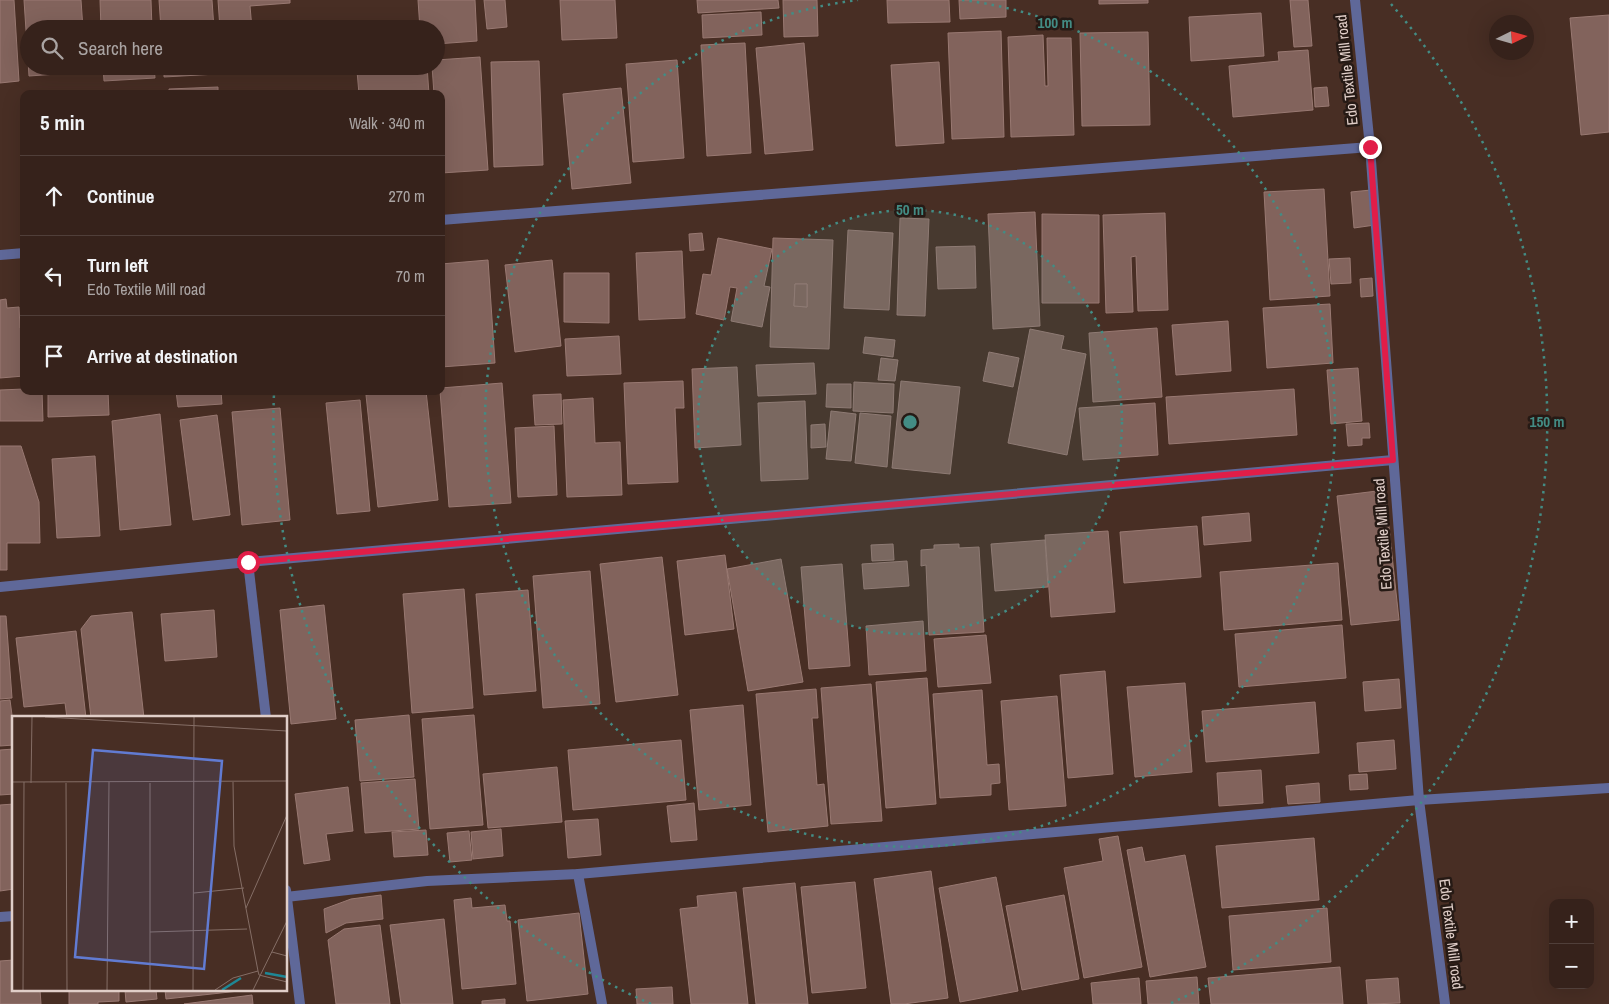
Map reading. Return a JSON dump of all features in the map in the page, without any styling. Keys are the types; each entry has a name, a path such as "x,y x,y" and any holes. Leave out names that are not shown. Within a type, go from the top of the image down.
{"street":[{"name":"Edo Textile Mill road","path":"1356,0 1370,147 1419,800 1445,1004"},
{"path":"445,220 1370,147"},
{"path":"0,254 20,253"},
{"path":"0,587 248,562 1393,460"},
{"path":"248,562 266,716"},
{"path":"288,895 427,881 578,874 1419,800 1609,788"},
{"path":"578,874 602,1004"},
{"path":"288,903 300,1004"}],"building":[{"path":"0,0 14,0 19,81 0,83"},
{"path":"24,0 81,0 82,20 25,20"},
{"path":"100,0 151,0 152,20 101,20"},
{"path":"159,0 212,0 213,20 160,20"},
{"path":"218,0 290,0 290,3 250,6 251,20 219,20"},
{"path":"418,0 475,0 477,41 445,43 445,20 419,20"},
{"path":"484,0 505,0 507,27 487,29"},
{"path":"560,0 615,0 617,38 562,40"},
{"path":"697,0 778,0 779,8 698,13"},
{"path":"783,0 817,0 818,36 784,37"},
{"path":"887,0 949,0 950,22 888,23"},
{"path":"959,0 1006,0 1006,17 960,19"},
{"path":"1099,0 1148,0 1148,3 1099,4"},
{"path":"1290,0 1308,0 1312,46 1294,47"},
{"path":"761,12 762,35 703,38 702,15"},
{"path":"1261,13 1264,56 1191,61 1189,17"},
{"path":"1609,15 1609,132 1581,135 1570,18"},
{"path":"1001,31 1004,137 952,139 948,33"},
{"path":"1148,32 1150,125 1082,126 1080,33"},
{"path":"1043,35 1045,86 1048,86 1047,38 1071,38 1074,135 1011,137 1008,37"},
{"path":"745,43 751,153 707,156 701,45"},
{"path":"804,43 813,150 765,154 756,48"},
{"path":"1308,50 1313,110 1233,117 1229,66 1279,61 1278,52"},
{"path":"480,57 488,170 445,173 445,90 434,90 433,75 445,75 445,59"},
{"path":"677,60 684,158 633,162 626,64"},
{"path":"539,61 543,165 494,167 491,62"},
{"path":"939,62 944,143 896,146 891,65"},
{"path":"104,75 155,75 155,78 104,81"},
{"path":"164,75 199,75 164,77"},
{"path":"357,75 428,75 429,90 359,90"},
{"path":"218,87 218,90 169,89"},
{"path":"1327,87 1329,106 1315,107 1314,88"},
{"path":"621,88 631,183 572,189 563,94"},
{"path":"1324,189 1330,296 1270,300 1264,192"},
{"path":"1371,190 1375,225 1354,228 1351,192"},
{"path":"1035,212 1040,326 993,329 988,214"},
{"path":"1165,213 1168,310 1138,311 1136,256 1131,257 1133,312 1106,313 1103,215"},
{"path":"1042,214 1099,215 1099,303 1042,303"},
{"path":"900,218 929,219 925,316 897,315"},
{"path":"848,230 893,233 889,310 844,308"},
{"path":"702,233 704,250 690,251 689,234"},
{"path":"718,238 772,249 764,286 770,287 762,327 731,321 737,288 730,287 724,320 696,314 703,274 711,275"},
{"path":"773,238 833,240 829,349 770,347","holes":["795,284 807,284 807,307 794,306"]},
{"path":"975,246 976,288 938,289 936,247"},
{"path":"682,251 685,318 639,320 636,253"},
{"path":"1350,258 1351,283 1331,284 1329,259"},
{"path":"488,260 495,363 445,367 445,264"},
{"path":"552,260 561,346 515,352 505,265"},
{"path":"564,273 609,273 609,323 564,322"},
{"path":"1372,278 1373,296 1361,297 1360,279"},
{"path":"795,284 807,284 807,307 794,306"},
{"path":"6,299 7,308 19,307 20,376 0,378 0,300"},
{"path":"1330,304 1333,363 1267,368 1263,308"},
{"path":"1228,321 1231,371 1176,375 1172,325"},
{"path":"1157,328 1162,397 1093,402 1089,333"},
{"path":"1030,329 1064,336 1061,349 1086,354 1067,455 1008,443"},
{"path":"619,336 621,374 567,376 565,339"},
{"path":"865,337 895,340 893,357 863,353"},
{"path":"989,352 1019,358 1013,387 983,381"},
{"path":"881,358 898,360 895,381 878,380"},
{"path":"814,363 816,394 758,396 756,365"},
{"path":"737,367 741,445 695,448 692,369"},
{"path":"1358,368 1362,421 1331,424 1327,370"},
{"path":"683,381 684,408 675,408 678,482 628,484 624,383"},
{"path":"901,381 960,387 950,474 892,468"},
{"path":"854,382 894,384 893,413 853,411"},
{"path":"502,383 511,503 449,507 440,395 445,395 445,388"},
{"path":"827,384 851,384 851,408 826,407"},
{"path":"20,389 20,395 42,395 43,421 0,421 0,390"},
{"path":"1294,389 1297,435 1169,444 1166,397"},
{"path":"561,394 562,424 535,425 533,395"},
{"path":"48,395 108,395 109,415 48,417"},
{"path":"176,395 221,395 222,404 178,407"},
{"path":"366,395 426,395 438,500 378,507"},
{"path":"593,398 595,443 620,442 622,495 567,497 563,400"},
{"path":"360,400 370,511 337,514 326,403"},
{"path":"805,401 808,479 761,481 758,403"},
{"path":"1155,403 1158,455 1083,460 1079,408"},
{"path":"280,408 290,520 242,525 232,412"},
{"path":"831,411 856,414 851,461 826,459"},
{"path":"860,413 891,416 887,467 855,463"},
{"path":"160,414 171,525 120,530 112,421"},
{"path":"217,415 230,515 193,520 180,420"},
{"path":"1369,423 1370,438 1362,438 1362,445 1348,446 1346,424"},
{"path":"825,424 826,447 811,448 811,425"},
{"path":"554,426 557,495 518,497 515,428"},
{"path":"0,446 21,446 39,502 40,543 7,543 7,570 0,570"},
{"path":"95,456 100,536 57,538 52,459"},
{"path":"1385,490 1399,620 1351,625 1337,496"},
{"path":"1249,513 1251,541 1204,545 1202,517"},
{"path":"1197,526 1201,577 1124,583 1120,532"},
{"path":"1108,531 1115,612 1051,617 1045,535"},
{"path":"1045,540 1048,587 995,591 991,544"},
{"path":"893,544 894,560 872,561 871,545"},
{"path":"959,544 959,548 979,547 984,632 929,635 926,565 921,566 921,550 934,549 934,545"},
{"path":"725,555 734,629 685,635 677,561"},
{"path":"662,557 678,695 616,702 600,564"},
{"path":"781,559 803,682 748,691 727,569"},
{"path":"907,561 909,586 864,589 862,564"},
{"path":"1338,563 1342,620 1224,630 1220,572"},
{"path":"842,564 850,666 809,669 801,567"},
{"path":"590,571 600,704 543,708 533,576"},
{"path":"464,589 473,708 412,713 403,594"},
{"path":"528,590 536,691 484,695 476,594"},
{"path":"324,605 336,719 291,724 280,610"},
{"path":"214,610 217,657 165,661 161,614"},
{"path":"132,612 144,716 91,716 81,629 91,616"},
{"path":"0,616 6,616 12,698 0,699"},
{"path":"923,621 926,671 869,675 866,626"},
{"path":"1342,625 1346,678 1239,687 1235,634"},
{"path":"76,631 86,716 67,716 65,703 24,707 16,638"},
{"path":"986,635 991,683 938,687 934,639"},
{"path":"1105,671 1113,774 1068,778 1060,675"},
{"path":"927,678 936,804 886,808 876,682"},
{"path":"1399,679 1401,708 1365,711 1363,682"},
{"path":"1185,683 1192,772 1135,777 1127,687"},
{"path":"871,684 882,821 831,824 821,688"},
{"path":"816,689 818,718 812,718 817,785 824,784 828,826 768,832 756,694"},
{"path":"982,690 987,765 999,764 1000,783 991,784 991,795 940,798 933,694"},
{"path":"1057,696 1066,806 1009,810 1001,701"},
{"path":"10,700 12,745 0,746 0,701"},
{"path":"1315,702 1319,753 1206,762 1202,711"},
{"path":"743,705 751,805 699,810 690,710"},
{"path":"409,715 414,777 360,781 355,720"},
{"path":"474,715 483,825 430,829 422,719"},
{"path":"681,740 686,800 573,810 568,750"},
{"path":"1394,740 1396,769 1359,772 1357,743"},
{"path":"12,749 12,794 0,795 0,750"},
{"path":"557,767 562,822 488,828 483,774"},
{"path":"1261,770 1263,803 1219,806 1217,773"},
{"path":"1367,774 1368,789 1350,790 1349,775"},
{"path":"415,779 419,829 365,833 361,783"},
{"path":"1319,783 1320,802 1288,804 1286,786"},
{"path":"348,787 353,831 326,834 330,860 304,864 295,794"},
{"path":"694,803 697,840 671,842 667,806"},
{"path":"12,804 12,889 0,891 0,805"},
{"path":"598,819 601,855 568,858 565,821"},
{"path":"501,829 503,856 473,859 471,832"},
{"path":"426,830 428,855 394,857 392,832"},
{"path":"469,831 472,860 450,862 447,833"},
{"path":"1118,836 1142,967 1084,978 1064,868 1103,861 1099,839"},
{"path":"1314,838 1319,900 1222,908 1216,846"},
{"path":"1142,847 1145,862 1185,855 1206,967 1150,977 1127,850"},
{"path":"931,871 948,998 891,1004 874,879"},
{"path":"996,877 1018,991 960,1002 939,888"},
{"path":"855,882 866,988 812,993 801,887"},
{"path":"795,883 808,1004 756,1004 743,888"},
{"path":"736,892 748,1004 691,1004 680,909 698,907 697,896"},
{"path":"381,895 383,919 346,923 326,933 324,909 351,899"},
{"path":"1064,895 1079,979 1022,990 1006,906"},
{"path":"471,898 472,908 505,905 507,921 510,921 516,984 462,989 454,900"},
{"path":"1327,908 1331,962 1233,970 1229,916"},
{"path":"579,913 588,994 527,1001 518,920"},
{"path":"444,919 453,1004 401,1004 390,925"},
{"path":"380,925 390,1004 336,1004 328,940 344,929"},
{"path":"12,960 12,992 40,992 41,1004 0,1004 0,961"},
{"path":"1340,967 1343,1004 1211,1004 1208,978"},
{"path":"1197,977 1199,1004 1148,1004 1146,981"},
{"path":"1139,978 1141,1004 1093,1004 1091,983"},
{"path":"1398,978 1400,1003 1368,1004 1366,980"},
{"path":"672,987 673,1004 637,1004 636,989"},
{"path":"69,992 119,992 119,1001 98,1002 98,1004 69,1004"},
{"path":"125,992 156,992 157,999 126,1002"},
{"path":"165,992 230,992 166,999"},
{"path":"252,995 253,1004 184,1004"},
{"path":"505,999 505,1004 482,1004 482,1001"}],"route":[{"path":"248,562 1393,460 1370,147"}]}
